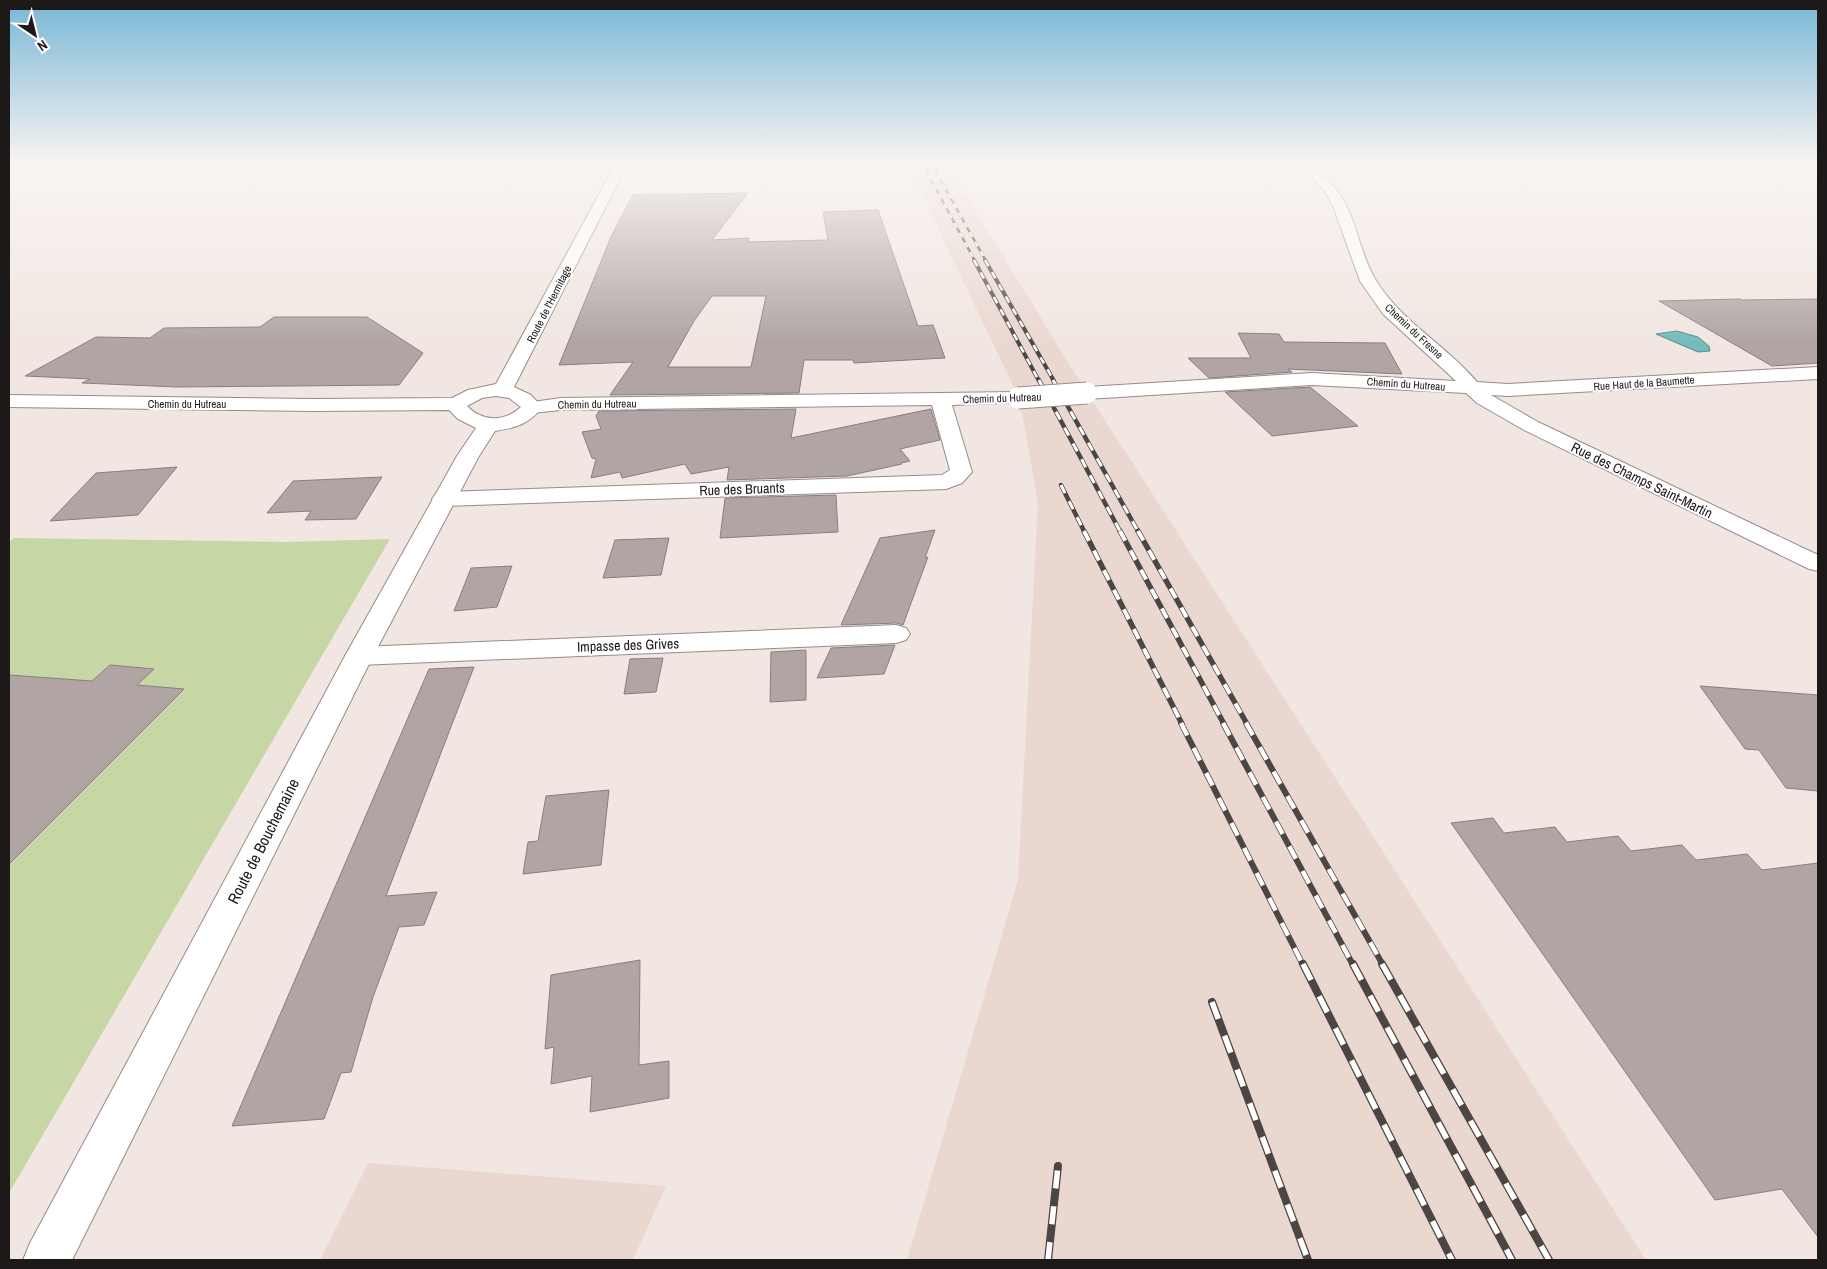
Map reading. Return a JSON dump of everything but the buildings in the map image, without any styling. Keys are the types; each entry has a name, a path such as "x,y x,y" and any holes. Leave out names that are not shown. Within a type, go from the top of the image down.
{"street":[{"name":"Route de l'Hermitage","path":"503,390 589,224"},
{"name":"Chemin du Fresne","path":"1347,224 1368,281 1389,310 1459,373 1471,388"},
{"name":"Rue Haut de la Baumette","path":"1471,388 1508,390 1818,373"},
{"name":"Chemin du Hutreau","path":"532,407 561,404 1018,398 1312,379 1471,388"},
{"name":"Rue des Champs Saint-Martin","path":"1471,388 1495,406 1531,426 1818,564"},
{"path":"503,390 512,392 528,402 532,407 528,414 515,420 488,425 479,424 458,410 456,404 474,394 503,390"},
{"name":"Rue des Bruants","path":"444,499 946,482 961,472 941,400"},
{"name":"Chemin du Hutreau","path":"9,401 313,405 456,404"},
{"name":"Route de Bouchemaine","path":"46,1260 359,656 468,456 488,425"},
{"name":"Impasse des Grives","path":"359,656 896,634"}],"shaded area":[{"path":"936,224 983,224 1085,390 1017,394"},
{"path":"1090,397 1646,1260 907,1260 1018,880 1038,503 1020,401"},
{"path":"368,1163 666,1186 633,1260 320,1260"}],"green space":[{"path":"14,538 287,542 390,539 9,1193 9,542"}],"water":[{"path":"1677,331 1698,337 1709,346 1710,351 1698,352 1656,334"}],"railway":[{"path":"955,224 975,261"},
{"path":"965,224 986,261"},
{"path":"974,260 1039,381"},
{"path":"985,260 1054,381"},
{"path":"1039,380 1121,533"},
{"path":"1053,380 1139,533"},
{"path":"1061,485 1084,531"},
{"path":"1084,531 1182,724"},
{"path":"1120,531 1224,724"},
{"path":"1138,531 1247,724"},
{"path":"1181,723 1303,965"},
{"path":"1223,723 1353,965"},
{"path":"1246,723 1383,965"},
{"path":"1303,964 1452,1260"},
{"path":"1353,964 1512,1260"},
{"path":"1382,964 1549,1260"},
{"path":"1212,1002 1308,1260"},
{"path":"1048,1260 1058,1166"}]}
